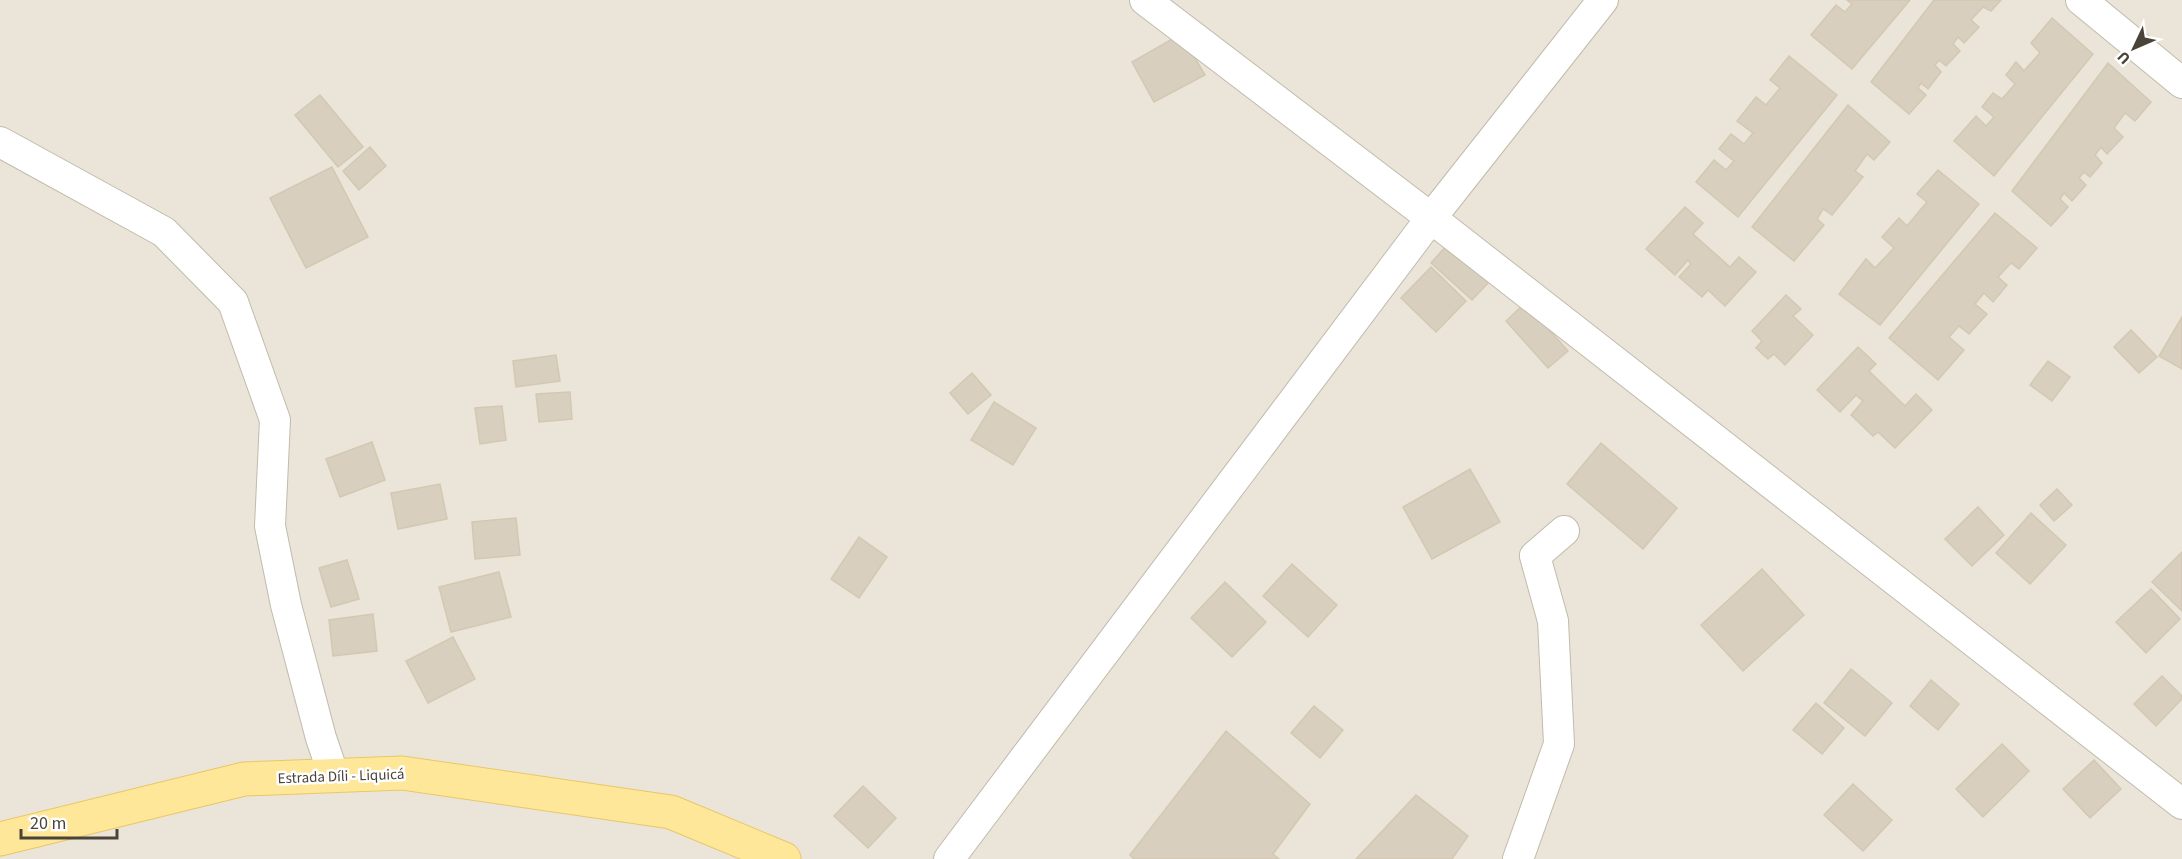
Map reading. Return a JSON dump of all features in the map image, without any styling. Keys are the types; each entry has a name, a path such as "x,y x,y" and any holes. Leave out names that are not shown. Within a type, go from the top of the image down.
{"main road":[{"name":"Estrada Díli - Liquicá","path":"0,839 244,779 402,773 671,812 784,859"}],"street":[{"path":"1145,0 1431,218 2182,804"},
{"path":"949,859 1431,218 1603,0"},
{"path":"2081,0 2182,83"},
{"path":"0,142 164,232 233,302 275,420 270,526 286,605 321,738 334,776"},
{"path":"1518,859 1558,744 1553,621 1535,556 1564,531"}],"shaded area":[{"path":"0,0 2182,0 2182,859 0,859"}],"building":[{"path":"1847,0 1910,0 1852,69 1811,35 1836,5 1845,12 1852,4"},
{"path":"1934,0 2001,0 1991,11 1983,7 1971,20 1979,27 1964,43 1958,37 1953,44 1960,51 1946,66 1939,60 1935,65 1941,72 1928,89 1921,83 1918,88 1926,95 1909,114 1871,82"},
{"path":"2052,18 2093,54 1994,176 1954,141 1976,116 1986,126 1994,117 1982,107 1993,93 2002,99 2015,84 2006,75 2016,62 2024,71 2040,53 2031,43"},
{"path":"1181,34 1205,75 1154,102 1132,62"},
{"path":"1789,56 1837,95 1738,217 1696,182 1714,160 1726,170 1734,161 1719,149 1731,134 1744,144 1753,133 1737,121 1756,97 1766,105 1780,88 1770,80"},
{"path":"2108,63 2151,102 2135,121 2125,113 2114,128 2123,137 2107,154 2101,147 2095,155 2102,163 2090,177 2084,172 2079,178 2086,185 2072,201 2064,193 2060,199 2068,207 2051,226 2012,191"},
{"path":"320,95 363,147 338,167 295,115"},
{"path":"1848,105 1890,142 1874,160 1867,154 1855,171 1863,177 1832,215 1823,209 1817,219 1824,225 1794,261 1752,227"},
{"path":"370,147 386,166 359,190 343,171"},
{"path":"332,167 368,237 306,268 270,198"},
{"path":"1938,170 1979,204 1880,325 1839,294 1866,259 1875,268 1894,248 1882,237 1899,218 1907,226 1927,202 1917,194"},
{"path":"1685,207 1703,223 1693,234 1730,267 1739,257 1756,272 1725,306 1708,290 1702,297 1679,277 1691,264 1688,260 1675,275 1646,249"},
{"path":"1995,213 2037,248 2019,269 2011,263 1998,277 2007,285 1993,302 1984,293 1975,304 1987,314 1969,334 1959,326 1949,337 1964,350 1938,380 1889,338"},
{"path":"1448,244 1490,281 1472,300 1431,263"},
{"path":"1431,267 1466,301 1436,332 1401,298"},
{"path":"1786,295 1801,309 1793,316 1813,335 1785,365 1774,354 1768,359 1756,348 1762,341 1752,331"},
{"path":"1525,303 1568,351 1548,368 1506,321"},
{"path":"2182,317 2182,369 2159,356"},
{"path":"2131,330 2157,357 2139,373 2114,347"},
{"path":"1858,347 1876,364 1869,371 1905,406 1916,394 1932,410 1895,448 1878,432 1873,436 1851,415 1863,401 1856,395 1840,412 1817,390"},
{"path":"556,355 560,381 516,387 513,361"},
{"path":"2048,361 2070,377 2052,401 2030,385"},
{"path":"972,373 991,395 968,414 950,393"},
{"path":"570,392 572,419 539,422 536,394"},
{"path":"994,402 1036,428 1013,465 971,440"},
{"path":"502,406 506,440 480,444 475,408"},
{"path":"372,442 385,480 340,497 326,459"},
{"path":"1601,443 1677,508 1643,549 1567,484"},
{"path":"1470,469 1500,522 1432,559 1403,507"},
{"path":"440,484 447,519 398,529 391,493"},
{"path":"2057,489 2072,505 2054,521 2040,505"},
{"path":"1978,507 2004,535 1972,566 1945,539"},
{"path":"2031,513 2066,545 2030,584 1996,553"},
{"path":"516,518 520,555 475,559 472,522"},
{"path":"859,537 887,557 859,598 831,579"},
{"path":"2182,552 2182,611 2152,582"},
{"path":"347,560 359,599 331,607 319,568"},
{"path":"1292,564 1337,605 1308,637 1263,596"},
{"path":"1762,569 1804,615 1743,671 1701,625"},
{"path":"499,572 511,617 451,632 439,587"},
{"path":"1225,582 1266,622 1232,657 1191,618"},
{"path":"2151,589 2180,619 2146,653 2116,622"},
{"path":"373,614 377,651 333,656 329,620"},
{"path":"453,637 475,679 428,703 406,661"},
{"path":"1851,669 1892,703 1865,736 1824,703"},
{"path":"2162,676 2182,696 2182,699 2156,726 2134,704"},
{"path":"1931,680 1959,704 1938,730 1910,706"},
{"path":"1816,703 1844,728 1822,754 1793,730"},
{"path":"1314,706 1343,730 1320,758 1291,733"},
{"path":"1226,731 1310,804 1273,854 1279,859 1134,859 1130,855"},
{"path":"2002,744 2029,771 1983,817 1956,789"},
{"path":"2094,760 2121,789 2090,818 2063,789"},
{"path":"1853,784 1892,820 1863,851 1824,815"},
{"path":"863,786 896,818 868,848 834,816"},
{"path":"1416,795 1468,836 1452,859 1356,859"}]}
